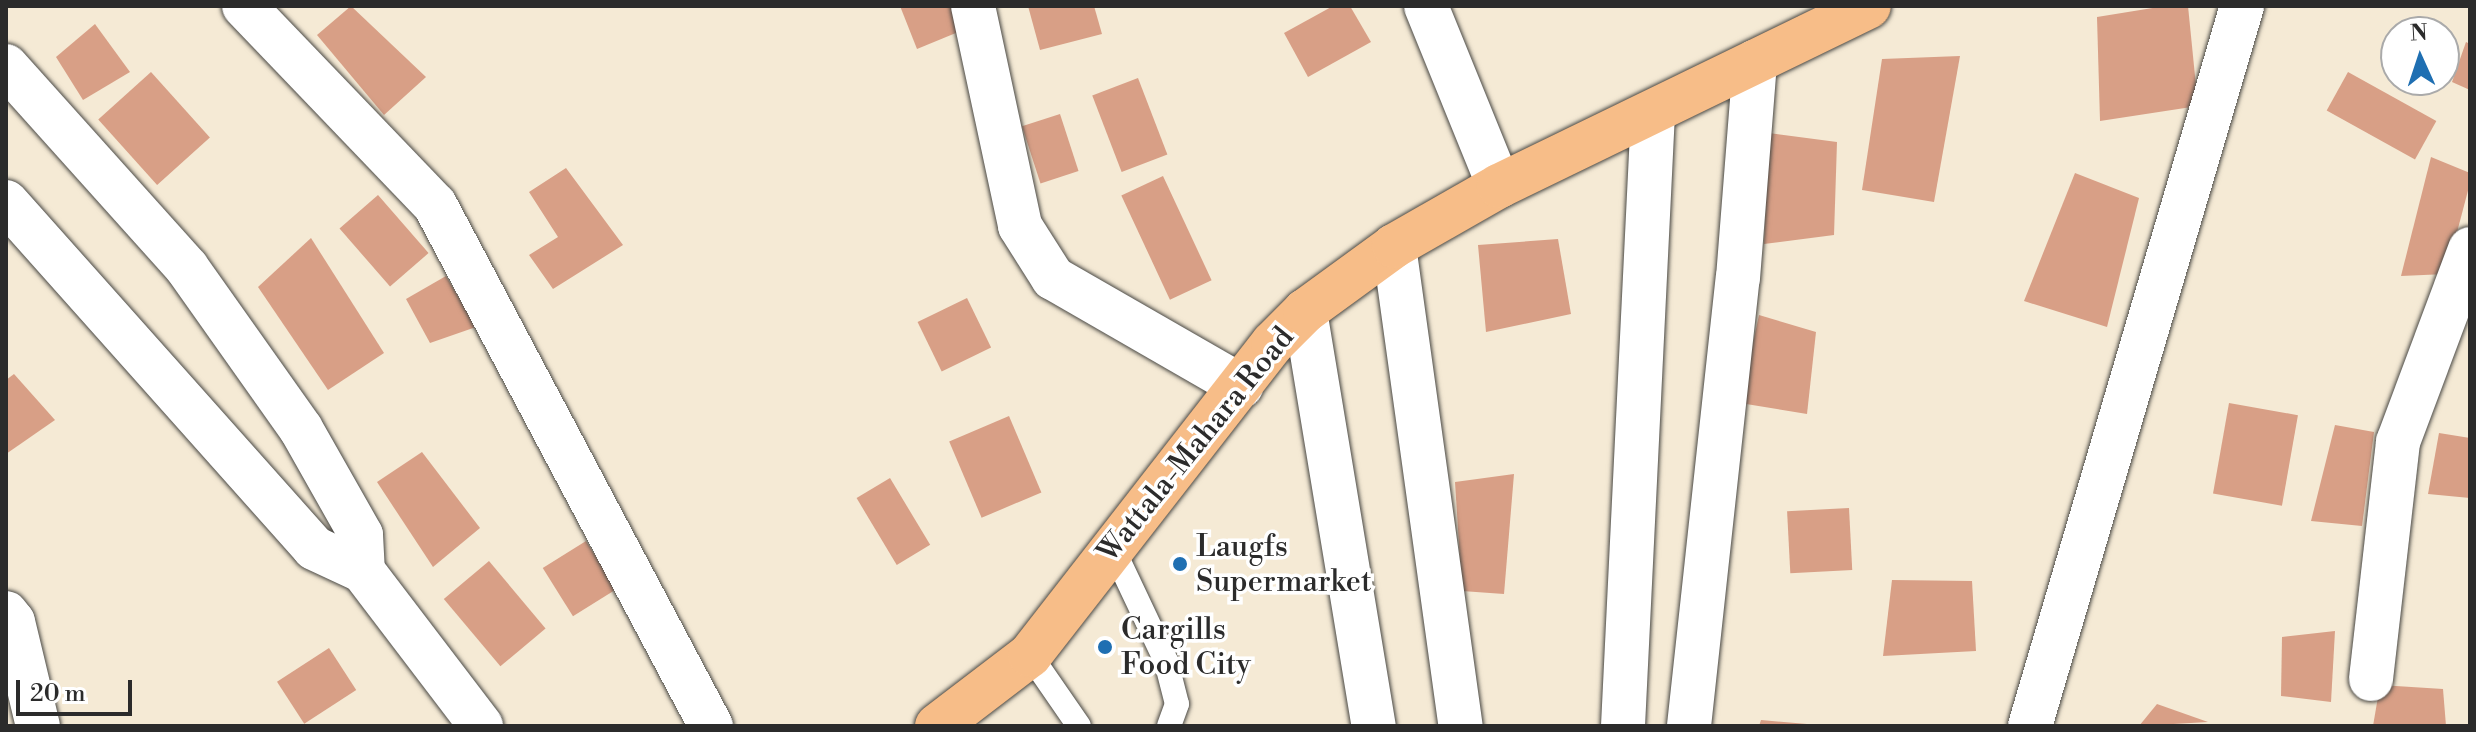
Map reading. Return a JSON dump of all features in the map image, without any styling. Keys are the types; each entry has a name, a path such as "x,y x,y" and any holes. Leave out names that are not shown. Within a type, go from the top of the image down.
{"main road":[{"name":"Wattala-Mahara Road","path":"937,726 1030,655 1241,386 1305,311 1394,246 1499,186 1869,6"}],"street":[{"path":"244,6 435,205 711,726"},
{"path":"973,6 1020,226 1053,278 1241,386"},
{"path":"1426,6 1499,186"},
{"path":"2030,726 2242,6"},
{"path":"1689,726 1738,278 1755,62"},
{"path":"6,66 187,268 301,429 361,535 363,571"},
{"path":"1623,726 1653,113"},
{"path":"6,202 314,548 363,571 481,726"},
{"path":"1394,246 1461,726"},
{"path":"2371,679 2398,442 2470,249"},
{"path":"1305,311 1374,726"},
{"path":"6,613 13,622 38,726"},
{"path":"6,708 22,726"}],"lane":[{"path":"1113,549 1166,661 1177,704 1169,726"},
{"path":"1030,655 1079,726"}],"building":[{"path":"351,6 426,77 384,115 317,35"},
{"path":"900,6 978,6 985,21 917,49"},
{"path":"1028,6 1094,6 1102,34 1040,50"},
{"path":"1333,6 1350,6 1371,42 1308,77 1284,33"},
{"path":"2165,6 2188,6 2198,106 2100,121 2097,17"},
{"path":"95,24 130,72 83,100 56,57"},
{"path":"2466,42 2470,44 2470,90 2460,86 2460,59"},
{"path":"1960,56 1934,202 1862,190 1882,59"},
{"path":"151,72 210,137 157,185 98,120"},
{"path":"2348,72 2380,90 2380,96 2391,96 2436,121 2415,159 2327,110"},
{"path":"1138,78 1167,155 1122,172 1092,96"},
{"path":"1060,114 1079,171 1040,183 1022,126"},
{"path":"1769,133 1837,142 1834,235 1764,244"},
{"path":"2431,157 2470,173 2470,183 2446,274 2401,276"},
{"path":"566,168 623,245 553,289 529,255 558,237 529,192"},
{"path":"2075,173 2139,198 2107,327 2024,301"},
{"path":"1163,176 1212,280 1170,300 1121,195"},
{"path":"378,195 429,253 390,287 340,228"},
{"path":"311,238 384,353 328,390 258,287"},
{"path":"1558,239 1571,314 1486,332 1478,245"},
{"path":"446,276 476,327 430,343 406,299"},
{"path":"967,298 991,347 942,372 918,322"},
{"path":"1759,315 1816,332 1807,414 1740,403"},
{"path":"14,374 55,420 6,454 6,380"},
{"path":"2229,403 2298,415 2282,506 2213,494"},
{"path":"1009,416 1041,492 982,518 949,441"},
{"path":"2335,425 2374,432 2362,526 2311,521"},
{"path":"2439,433 2470,438 2470,498 2428,494"},
{"path":"422,452 480,528 433,567 377,482"},
{"path":"1514,474 1504,594 1462,591 1455,482"},
{"path":"890,478 930,545 897,565 857,498"},
{"path":"1849,508 1852,570 1790,573 1787,511"},
{"path":"586,541 616,589 573,616 543,568"},
{"path":"489,561 546,628 500,666 444,599"},
{"path":"1892,580 1972,581 1976,651 1883,656"},
{"path":"2335,631 2331,702 2281,696 2282,637"},
{"path":"329,648 356,690 304,724 277,682"},
{"path":"2380,685 2443,689 2446,726 2373,726"},
{"path":"2157,704 2208,722 2139,726"},
{"path":"1761,720 1807,724 1807,726 1759,726"}],"place":[{"name":"Laugfs Supermarket","path":"1180,564"},
{"name":"Cargills Food City","path":"1105,647"}]}
